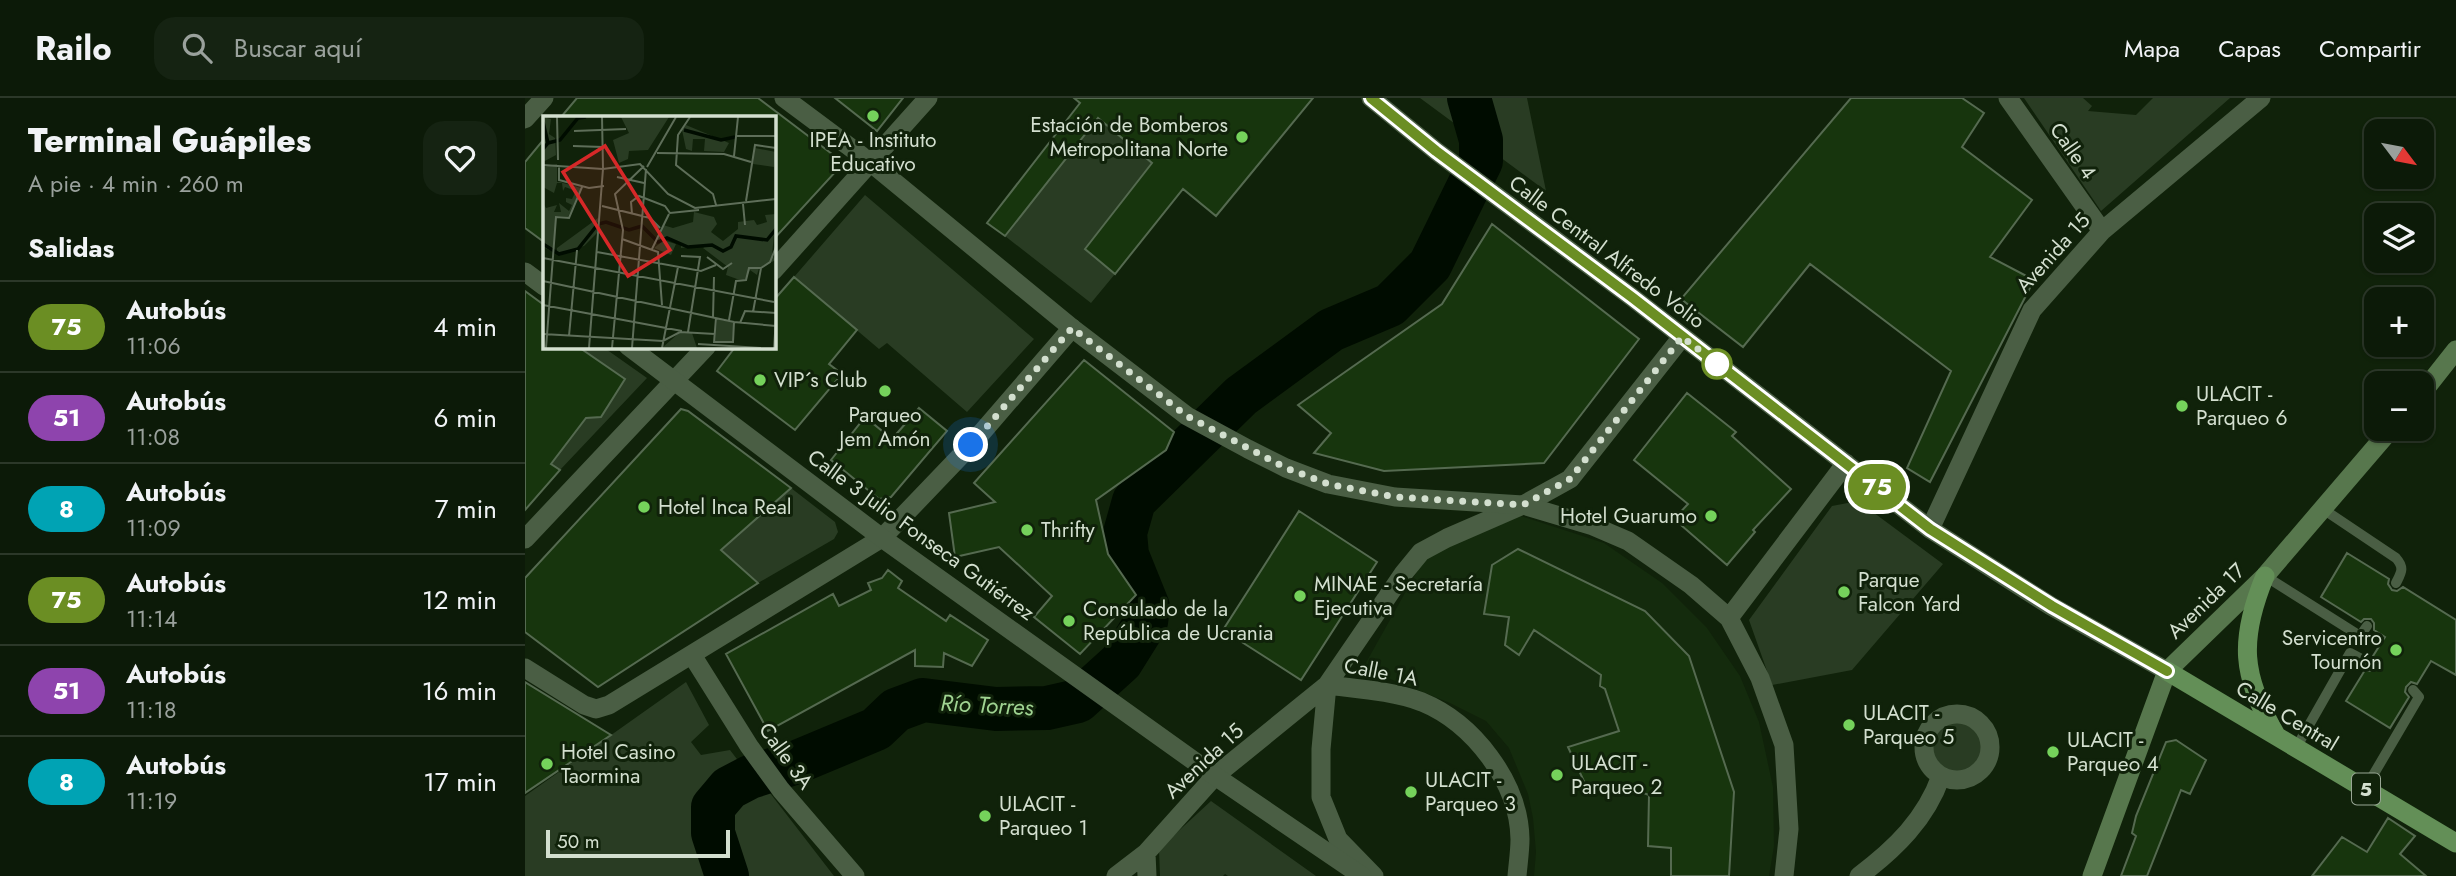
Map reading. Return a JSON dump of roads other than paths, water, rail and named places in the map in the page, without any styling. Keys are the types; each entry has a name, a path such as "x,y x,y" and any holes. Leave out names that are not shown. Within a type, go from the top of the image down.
{"main road":[{"path":"2434,378 2456,350"},
{"name":"Avenida 17","path":"2092,876 2167,671 2265,576 2381,441"},
{"path":"2265,576 2252,608 2246,641 2249,674 2259,707 2276,736"},
{"name":"Calle Central","path":"2167,671 2456,843"}],"street":[{"path":"525,119 544,98"},
{"path":"784,98 870,162 1072,328 1187,416 1248,449 1286,468 1328,484 1395,497 1523,505 1593,526 1628,541 1691,585 1729,618 1759,678 1784,746 1789,829 1784,876"},
{"path":"775,269 927,98"},
{"name":"Calle Central Alfredo Volio","path":"1371,98 1436,151 1633,298 1930,529 2052,606 2167,671"},
{"name":"Calle 4","path":"2008,98 2102,231"},
{"name":"Avenida 15","path":"1930,529 2032,310 2102,231 2261,98"},
{"path":"525,272 543,285"},
{"path":"525,668 584,705 596,709 609,705 882,538 971,445 1072,328"},
{"name":"Avenida 15","path":"1116,876 1146,853 1215,776 1327,684 1421,552 1523,505 1570,479 1682,337"},
{"name":"Calle 3 Julio Fonseca Gutiérrez","path":"631,348 882,538 1215,776 1362,876"},
{"path":"525,539 705,348"},
{"path":"1729,618 1846,463"},
{"name":"Calle 3A","path":"692,655 749,746 781,790 855,876"},
{"name":"Avenida 15","path":"1327,684 1321,749 1321,797 1338,839 1374,876"},
{"name":"Calle 1A","path":"1327,684 1422,702 1459,724 1490,755 1511,794 1520,836 1517,876"},
{"path":"1860,876 1908,833 1927,808 1941,776"},
{"path":"1146,853 1147,876"}],"lane":[{"path":"2323,509 2396,558 2401,564 2402,572 2396,583"},
{"path":"2265,576 2360,636"},
{"path":"2296,748 2367,626"},
{"path":"2350,653 2369,663"},
{"path":"2365,789 2419,696 2413,690"}],"waterway":[{"name":"Río Torres","path":"727,876 713,833 713,807 729,788 750,777 797,762 876,729 896,710 923,700 996,709 1047,708 1078,701 1121,662 1146,622 1148,607 1127,555 1125,533 1134,501 1241,396 1331,330 1390,305 1430,265 1481,161 1481,140 1469,98"}],"place":[{"name":"IPEA - Instituto Educativo","path":"873,116"},
{"name":"Estación de Bomberos Metropolitana Norte","path":"1242,137"},
{"name":"VIP´s Club","path":"760,380"},
{"name":"Parqueo Jem Amón","path":"885,391"},
{"name":"ULACIT - Parqueo 6","path":"2182,406"},
{"name":"Hotel Inca Real","path":"644,507"},
{"name":"Hotel Guarumo","path":"1711,516"},
{"name":"Thrifty","path":"1027,530"},
{"name":"Parque Falcon Yard","path":"1844,592"},
{"name":"MINAE - Secretaría Ejecutiva","path":"1300,596"},
{"name":"Consulado de la República de Ucrania","path":"1069,621"},
{"name":"Servicentro Tournón","path":"2396,650"},
{"name":"ULACIT - Parqueo 5","path":"1849,725"},
{"name":"ULACIT - Parqueo 4","path":"2053,752"},
{"name":"Hotel Casino Taormina","path":"547,764"},
{"name":"ULACIT - Parqueo 2","path":"1557,775"},
{"name":"ULACIT - Parqueo 3","path":"1411,792"},
{"name":"ULACIT - Parqueo 1","path":"985,816"}]}
